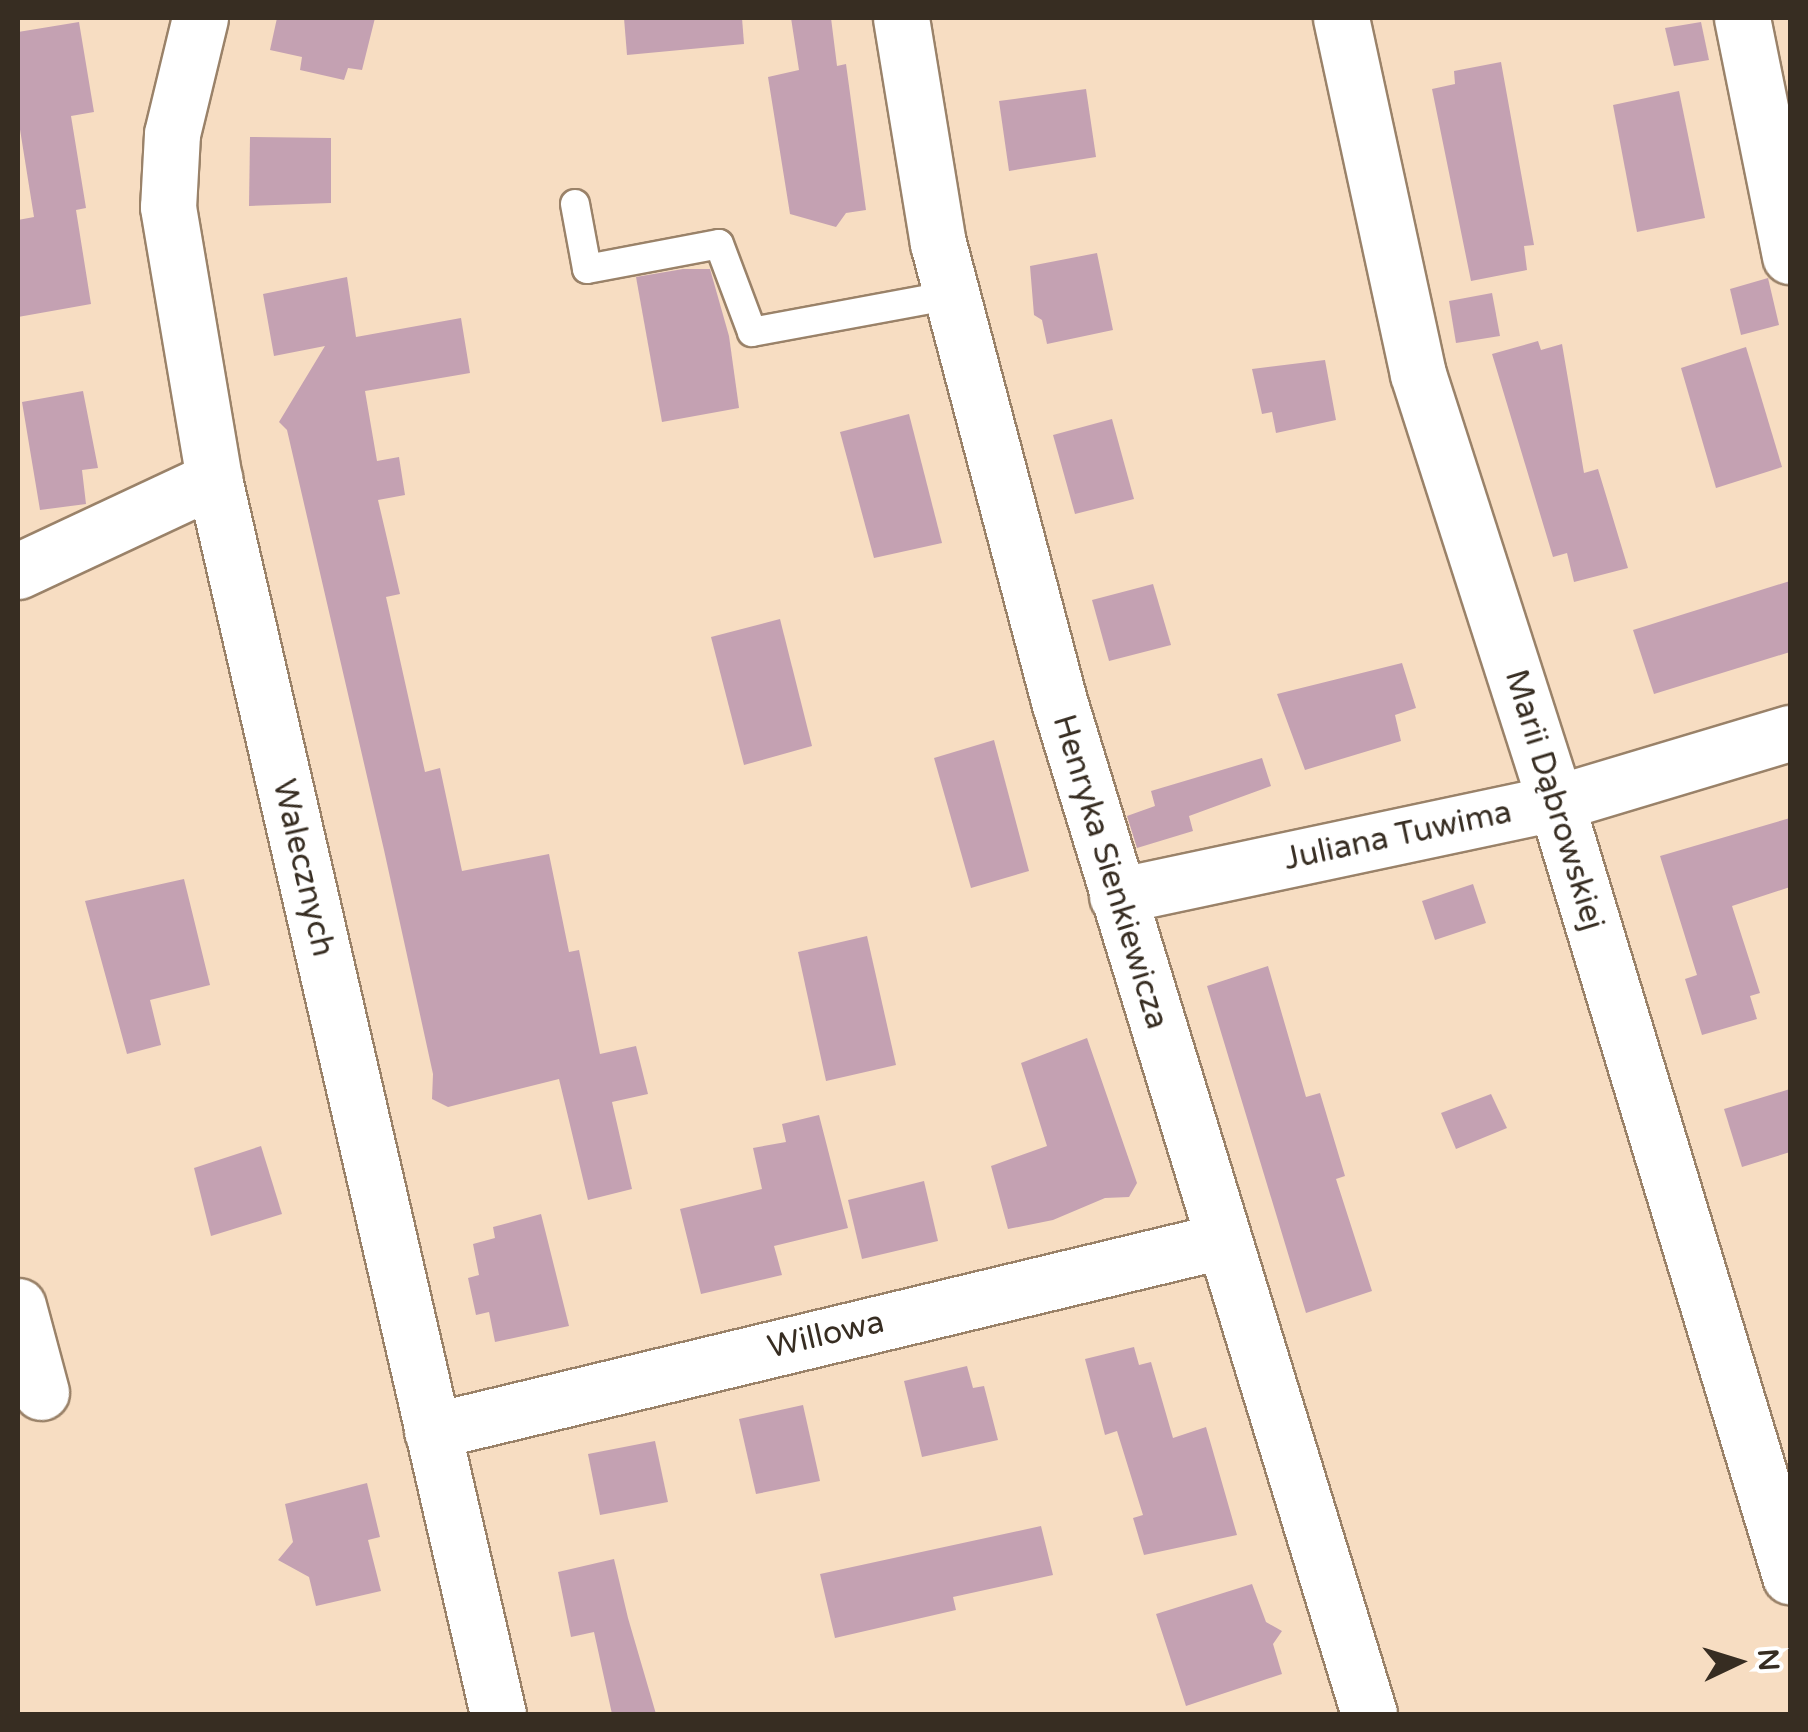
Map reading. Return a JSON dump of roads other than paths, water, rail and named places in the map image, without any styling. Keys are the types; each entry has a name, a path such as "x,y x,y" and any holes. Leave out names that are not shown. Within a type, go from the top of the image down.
{"street":[{"name":"Walecznych","path":"200,18 172,134 168,207 214,479 498,1714"},
{"name":"Henryka Sienkiewicza","path":"901,18 951,296 1117,896 1369,1714"},
{"name":"Marii Dąbrowskiej","path":"1341,18 1418,374 1556,803 1790,1576"},
{"path":"1742,18 1790,256"},
{"path":"18,570 214,479"},
{"name":"Juliana Tuwima","path":"1117,896 1556,803 1790,733"},
{"name":"Willowa","path":"432,1431 1221,1241"},
{"path":"18,1306 41,1392"}],"lane":[{"path":"575,204 588,270 719,244 752,332 951,296"}]}
